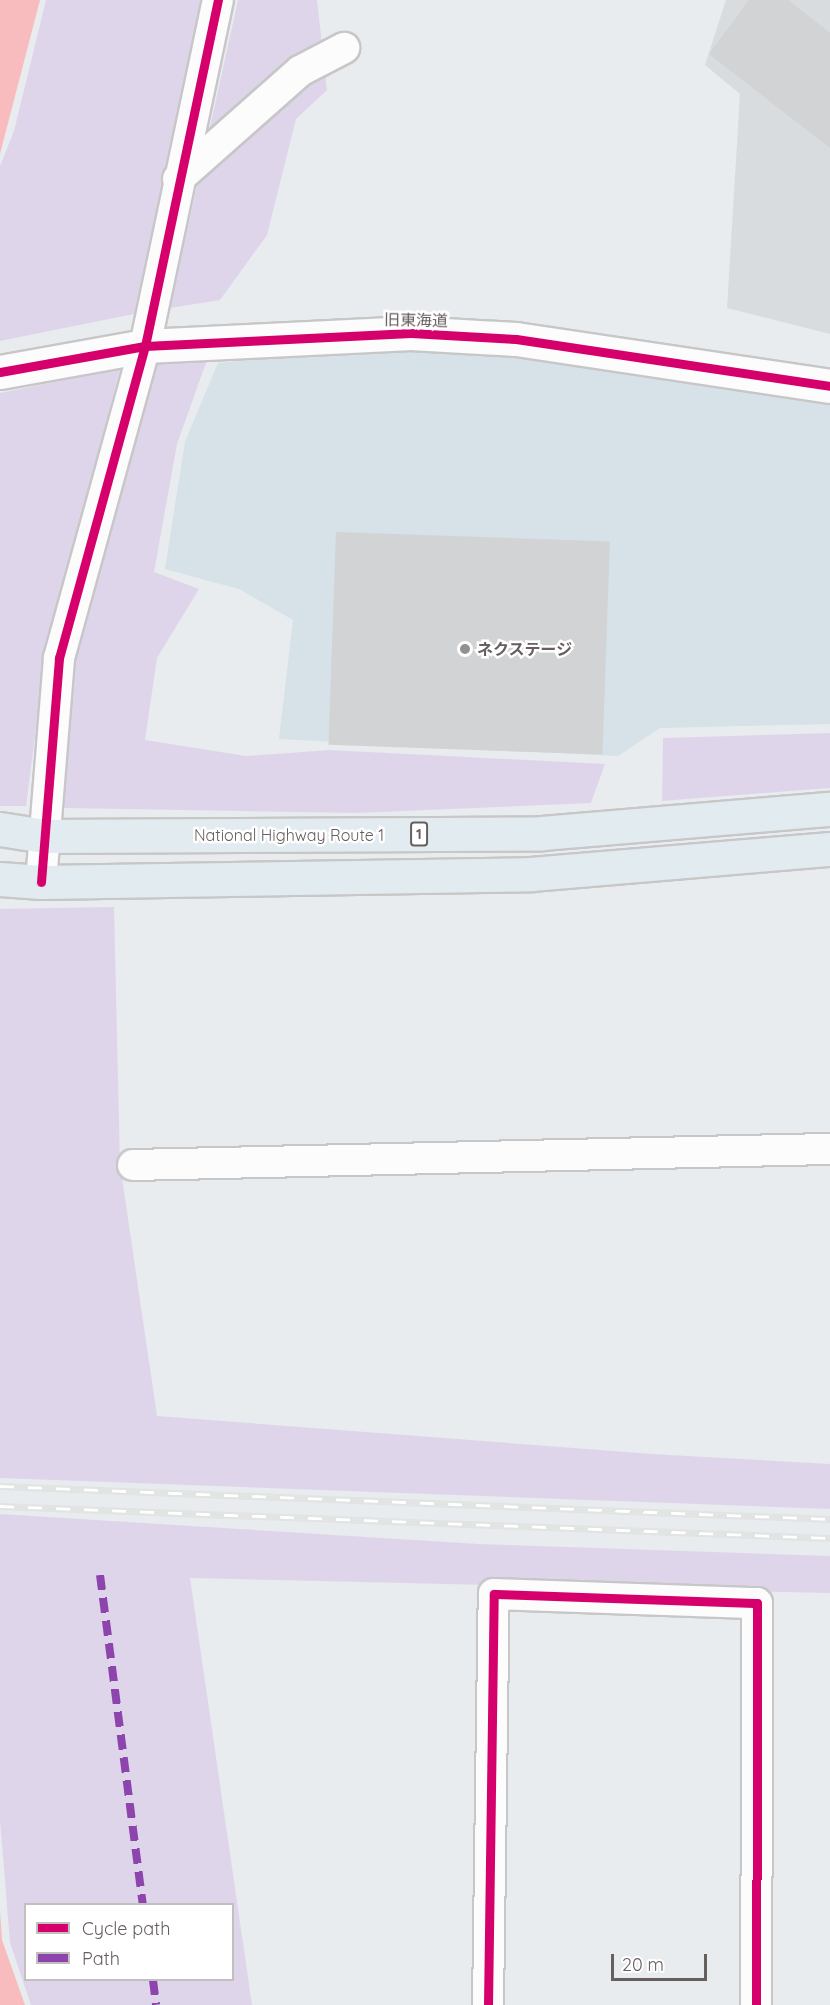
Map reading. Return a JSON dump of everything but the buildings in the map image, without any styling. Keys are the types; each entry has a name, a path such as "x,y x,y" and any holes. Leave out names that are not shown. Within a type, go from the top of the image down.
{"highway":[{"name":"National Highway Route 1","path":"4,829 44,836 542,833 830,808"},
{"path":"3,879 41,882 531,874 830,849"}],"street":[{"path":"41,882 59,658 134,348 178,179 218,0"},
{"path":"178,179 300,70 345,48"},
{"name":"旧東海道","path":"0,372 134,348 411,333 516,339 830,386"},
{"path":"133,1165 830,1149"},
{"path":"488,2005 494,1594 757,1603 756,2005"}],"shaded area":[{"path":"0,0 40,0 0,154"},
{"path":"46,0 206,0 134,314 0,341 0,166 14,131"},
{"path":"238,0 317,0 327,90 296,119 267,235 220,300 170,308"},
{"path":"726,0 830,0 830,334 727,308 740,94 705,65"},
{"path":"391,347 584,359 830,401 830,724 660,728 618,756 279,739 293,620 239,589 165,569 185,442 218,363"},
{"path":"211,349 177,444 154,572 199,589 157,658 145,740 246,756 330,750 605,764 591,803 356,813 64,808 76,649 157,364"},
{"path":"120,369 46,651 26,806 0,806 0,393"},
{"path":"830,733 830,788 662,801 663,738"},
{"path":"114,907 120,1164 157,1416 652,1454 830,1464 830,1509 0,1478 0,909"},
{"path":"0,1514 479,1544 830,1556 830,1593 190,1578 252,2005 31,2005 10,1943 0,1820"},
{"path":"0,1910 2,1940 25,2005 0,2005"}],"railway":[{"path":"0,1486 830,1519"},
{"path":"0,1506 830,1538"}],"marked path":[{"path":"100,1575 143,1903"},
{"path":"153,1981 156,2005"}],"cycle path":[{"path":"41,882 59,658 145,346 218,0"},
{"path":"0,372 145,346 411,333 516,339 830,386"},
{"path":"488,2005 494,1594 757,1603 756,2005"}],"place":[{"name":"ネクステージ","path":"465,649"}]}
